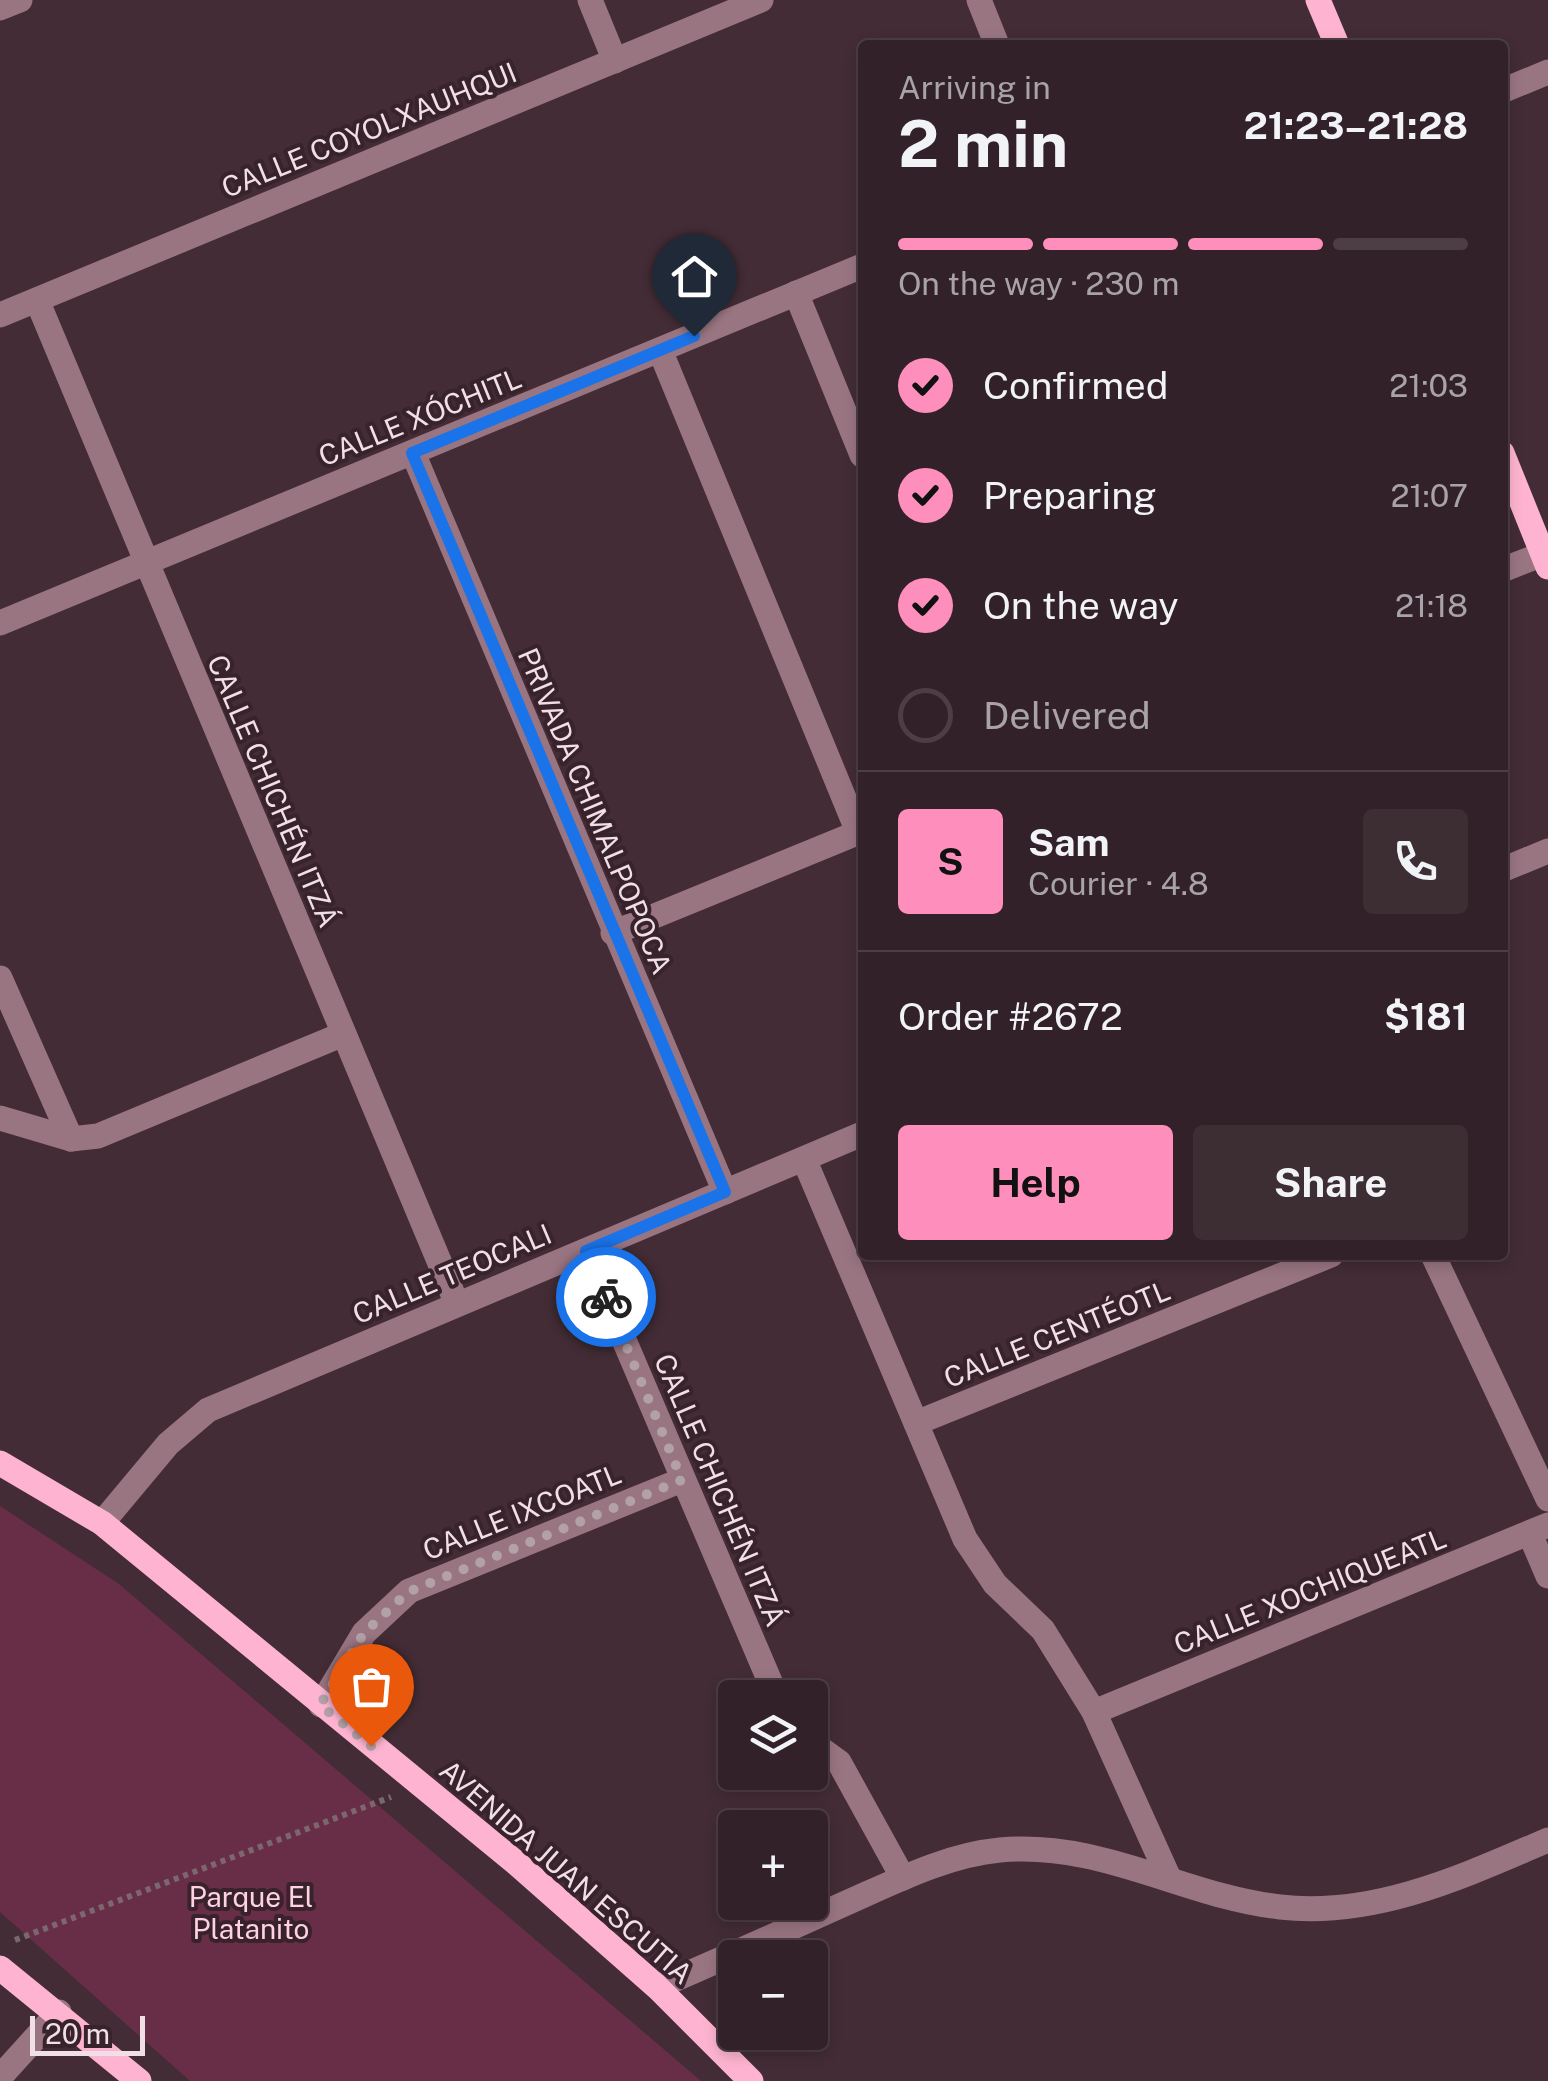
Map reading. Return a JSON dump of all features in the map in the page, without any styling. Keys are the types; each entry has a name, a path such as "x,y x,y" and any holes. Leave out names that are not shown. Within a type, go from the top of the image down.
{"main road":[{"path":"1318,0 1335,40"},
{"path":"1508,468 1546,560"},
{"name":"AVENIDA JUAN ESCUTIA","path":"0,1463 102,1523 658,1988 751,2081"},
{"path":"0,1968 59,2012 139,2081"}],"street":[{"path":"0,8 20,0"},
{"path":"590,0 615,61"},
{"name":"CALLE COYOLXAUHQUI","path":"0,315 761,0"},
{"path":"979,0 995,40"},
{"path":"1508,89 1548,72"},
{"name":"CALLE XÓCHITL","path":"0,623 858,268"},
{"path":"796,294 858,445"},
{"name":"CALLE CHICHÉN ITZÁ","path":"37,300 341,1035 457,1304"},
{"path":"660,350 858,827"},
{"name":"PRIVADA CHIMALPOPOCA","path":"412,453 725,1192"},
{"path":"1508,569 1546,560"},
{"path":"613,933 858,833"},
{"path":"1508,868 1548,851"},
{"path":"0,978 71,1139"},
{"path":"0,1118 71,1139 112,1130 341,1035"},
{"name":"CALLE TEOCALI","path":"102,1523 177,1434 208,1410 858,1136"},
{"path":"804,1158 979,1565 1043,1630 1094,1712 1168,1876"},
{"name":"CALLE CHICHÉN ITZÁ","path":"586,1251 769,1680"},
{"name":"CALLE CENTÉOTL","path":"916,1423 1319,1260"},
{"path":"1435,1260 1548,1499"},
{"name":"CALLE IXCOATL","path":"320,1705 364,1633 408,1592 682,1480"},
{"path":"1539,1530 1548,1576"},
{"name":"CALLE XOCHIQUEATL","path":"1094,1712 1539,1530"},
{"path":"828,1754 838,1762 903,1878"},
{"path":"658,1988 903,1878 952,1860 998,1850 1049,1849 1105,1858 1280,1907 1334,1908 1401,1896 1548,1840"},
{"path":"0,2077 59,2012"}],"path":[{"path":"0,1946 421,1786"}],"green space":[{"name":"Parque El Platanito","path":"0,1506 119,1584 701,2081 190,2081 0,1912"}],"way so far":[{"path":"371,1746 320,1705 364,1633 387,1608 440,1576 682,1480 606,1297"}],"route":[{"path":"606,1297 586,1251 725,1192 412,453 694,336"}]}
